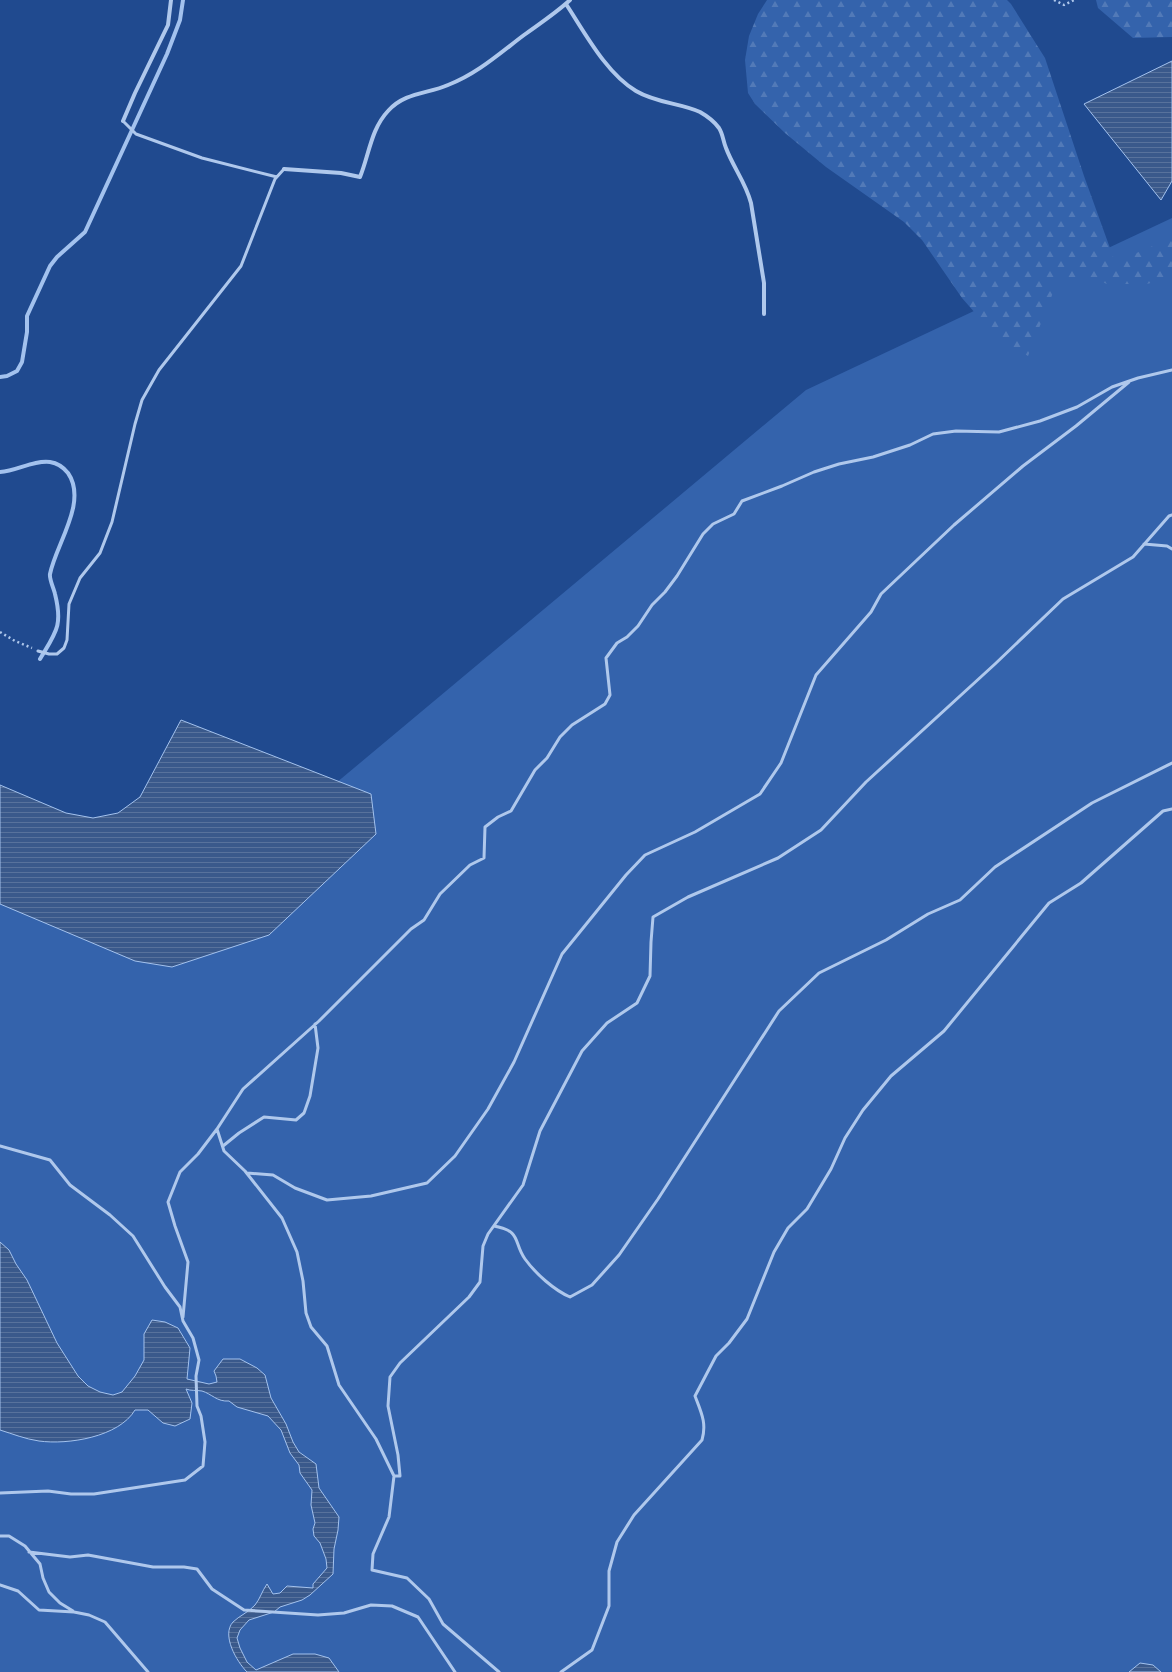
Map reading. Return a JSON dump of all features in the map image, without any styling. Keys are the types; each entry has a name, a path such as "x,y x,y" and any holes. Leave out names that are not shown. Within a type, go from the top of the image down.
{"street":[{"path":"123,121 168,25 171,0"},
{"path":"284,169 341,173 360,177 380,120 389,109 400,101 418,92 448,86 481,68 570,0"},
{"path":"566,4 603,59 623,80 637,91 651,97 701,113 719,128 726,148 748,192 751,203 764,283 764,314"}],"lane":[{"path":"123,121 136,134 202,158 277,177"},
{"path":"38,651 49,654 57,654 64,648 67,640 69,604 80,578 100,554 112,522 134,424 142,400 159,370 241,266 277,177 284,169"},
{"path":"183,1321 188,1262 168,1202 180,1172 198,1154 217,1129 243,1089 316,1024 411,929 424,920 440,894 470,865 484,858 484,827 498,817 511,811 535,770 555,748 560,737 572,725 606,704 610,694 606,658 616,643 627,637 638,626 652,605 666,592 703,534 713,524 734,514 742,501 814,472 839,464 873,457 910,445 933,434 956,431 999,432 1020,427 1077,407 1112,387 1130,380 1172,370"},
{"path":"246,1173 273,1175 295,1188 327,1200 371,1196 427,1183 455,1156 488,1110 514,1062 562,954 626,875 645,855 695,832 760,794 781,763 816,675 871,612 881,594 977,505 1023,466 1076,426 1130,380"},
{"path":"394,1476 400,1476 398,1454 388,1406 390,1377 400,1363 473,1292 480,1282 482,1246 488,1234 523,1184 540,1131 582,1050 607,1023 637,1003 650,976 651,942 654,917 688,897 778,858 821,830 866,782 995,664 1063,599 1133,557 1169,516 1172,515"},
{"path":"1144,544 1167,546 1172,549"},
{"path":"494,1226 505,1228 515,1235 525,1259 543,1278 562,1293 570,1297 592,1285 619,1255 658,1199 779,1011 819,973 886,940 928,914 960,900 996,867 1092,803 1172,764"},
{"path":"561,1672 592,1650 609,1606 609,1571 617,1542 634,1515 702,1440 705,1429 695,1396 716,1356 729,1343 747,1319 774,1252 788,1228 807,1209 831,1169 845,1138 863,1110 891,1076 944,1031 1049,903 1081,883 1163,811 1172,809"},
{"path":"223,1146 239,1133 264,1117 296,1120 304,1113 310,1096 318,1048 316,1024"},
{"path":"217,1129 224,1152 246,1173 282,1218 297,1252 303,1281 306,1313 311,1327 328,1346 339,1385 376,1439 394,1476 389,1517 373,1554 372,1570 407,1578 429,1599 443,1624 499,1672"},
{"path":"0,1146 50,1160 70,1185 110,1215 133,1236 165,1287 180,1307 183,1321 193,1338 199,1360 196,1376 197,1406 201,1416 205,1442 203,1466 185,1480 94,1494 71,1494 48,1491 0,1492"},
{"path":"0,1536 10,1536 25,1546 40,1564 43,1578 49,1592 60,1603 74,1612"},
{"path":"30,1552 70,1557 88,1555 153,1567 184,1567 198,1569 212,1589 244,1610 318,1615 344,1612 371,1605 392,1606 418,1617 456,1672"},
{"path":"0,1585 18,1591 39,1610 74,1612 89,1615 105,1622 148,1672"}],"path":[{"path":"1054,0 1064,6 1074,0"},
{"path":"0,632 15,642 38,651"}],"green space":[{"path":"767,0 1007,0 1045,58 1084,176 1115,262 1172,238 1172,277 1147,284 1107,284 1095,279 1058,280 1028,356 1007,343 983,322 962,298 922,240 904,222 826,167 785,133 755,104 748,93 745,60 749,36 758,14"},
{"path":"1096,0 1172,0 1172,37 1133,38 1098,8"},
{"path":"1172,218 1172,1672 0,1672 0,824 238,865 806,390"}],"shaded area":[{"path":"1172,61 1172,181 1161,200 1084,104"},
{"path":"181,720 371,794 376,834 269,935 172,967 135,961 0,904 0,785 66,813 93,818 118,813 140,797"},
{"path":"0,1242 9,1250 16,1264 27,1280 57,1343 78,1376 88,1386 100,1392 113,1395 122,1392 135,1376 144,1360 144,1334 152,1320 165,1322 178,1328 190,1348 187,1379 209,1384 217,1382 214,1371 223,1359 240,1359 257,1368 265,1375 271,1398 286,1424 293,1442 299,1452 316,1464 319,1488 339,1517 338,1530 334,1549 333,1574 310,1595 302,1600 280,1607 274,1612 249,1620 240,1630 237,1638 247,1662 256,1670 293,1654 315,1654 329,1658 339,1672 247,1672 235,1655 230,1641 230,1627 233,1622 255,1605 267,1584 273,1594 280,1593 287,1586 313,1588 313,1584 327,1568 326,1559 320,1543 314,1536 313,1529 315,1523 311,1505 312,1490 300,1473 299,1465 290,1453 281,1430 268,1416 237,1407 229,1401 218,1399 202,1391 186,1389 192,1403 190,1419 175,1426 163,1423 148,1410 135,1410 117,1427 105,1433 78,1440 64,1442 39,1441 0,1430"},
{"path":"1140,1663 1153,1665 1161,1672 1129,1672"}],"waterway":[{"path":"0,377 7,376 17,371 22,362 27,332 27,316 50,266 57,257 85,232 167,54 180,20 183,0"},
{"path":"0,472 13,470 31,464 50,462 64,469 68,473 73,484 73,510 53,562 50,574 57,605 58,622 54,635 40,659"}]}
